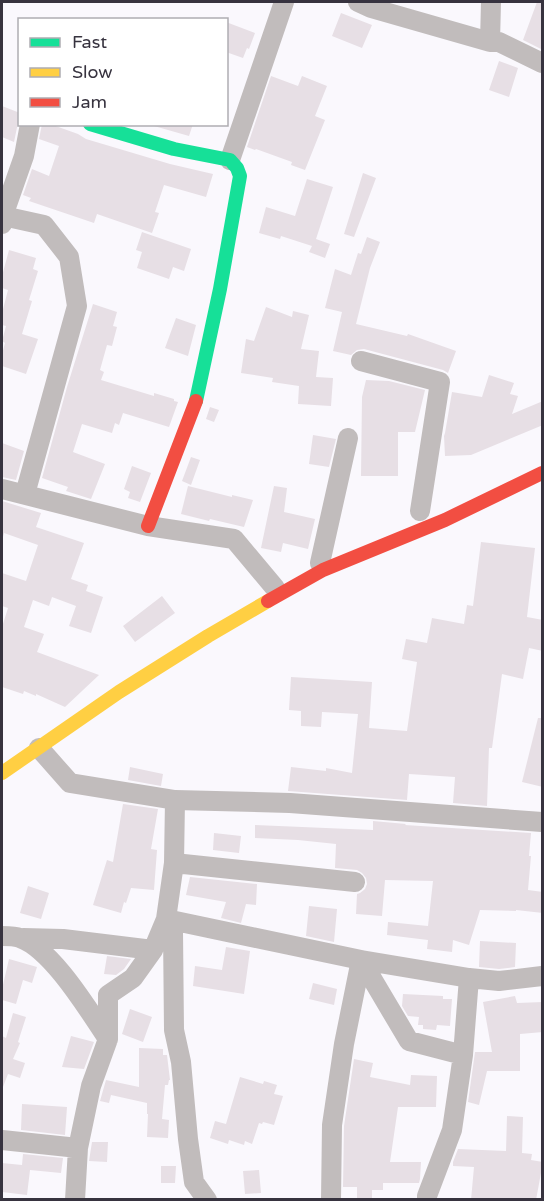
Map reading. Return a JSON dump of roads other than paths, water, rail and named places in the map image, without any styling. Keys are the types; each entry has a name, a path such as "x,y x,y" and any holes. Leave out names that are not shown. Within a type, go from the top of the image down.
{"main road":[{"path":"96,126 174,150 230,160 240,176 220,289 197,398 148,526"},
{"path":"2,773 118,692 208,636 323,570 445,520 543,473"},
{"path":"2,758 156,655 265,591 275,588 380,532"}],"street":[{"path":"230,160 284,2"},
{"path":"358,2 371,8 490,42 499,42 543,63"},
{"path":"490,42 491,2"},
{"path":"25,494 77,306 69,257 44,225 2,220 24,156 30,126"},
{"path":"361,361 440,382 420,511"},
{"path":"320,563 348,438"},
{"path":"2,489 148,526 234,539 275,588"},
{"path":"39,747 70,783 175,800 290,803 543,822"},
{"path":"75,1200 78,1148 91,1086 108,1039 108,995 133,978 153,950 166,919 174,863 175,800"},
{"path":"174,863 355,882"},
{"path":"166,919 361,960 469,978 500,981 543,976"},
{"path":"166,919 173,931 174,1030 181,1062 188,1139 195,1182 207,1200"},
{"path":"11,937 63,939 153,950"},
{"path":"11,937 40,950 75,989 108,1039"},
{"path":"361,960 409,1041 463,1055"},
{"path":"331,1200 332,1125 344,1044 361,960"},
{"path":"427,1200 452,1130 463,1055 469,978"},
{"path":"2,1140 78,1148"}]}
